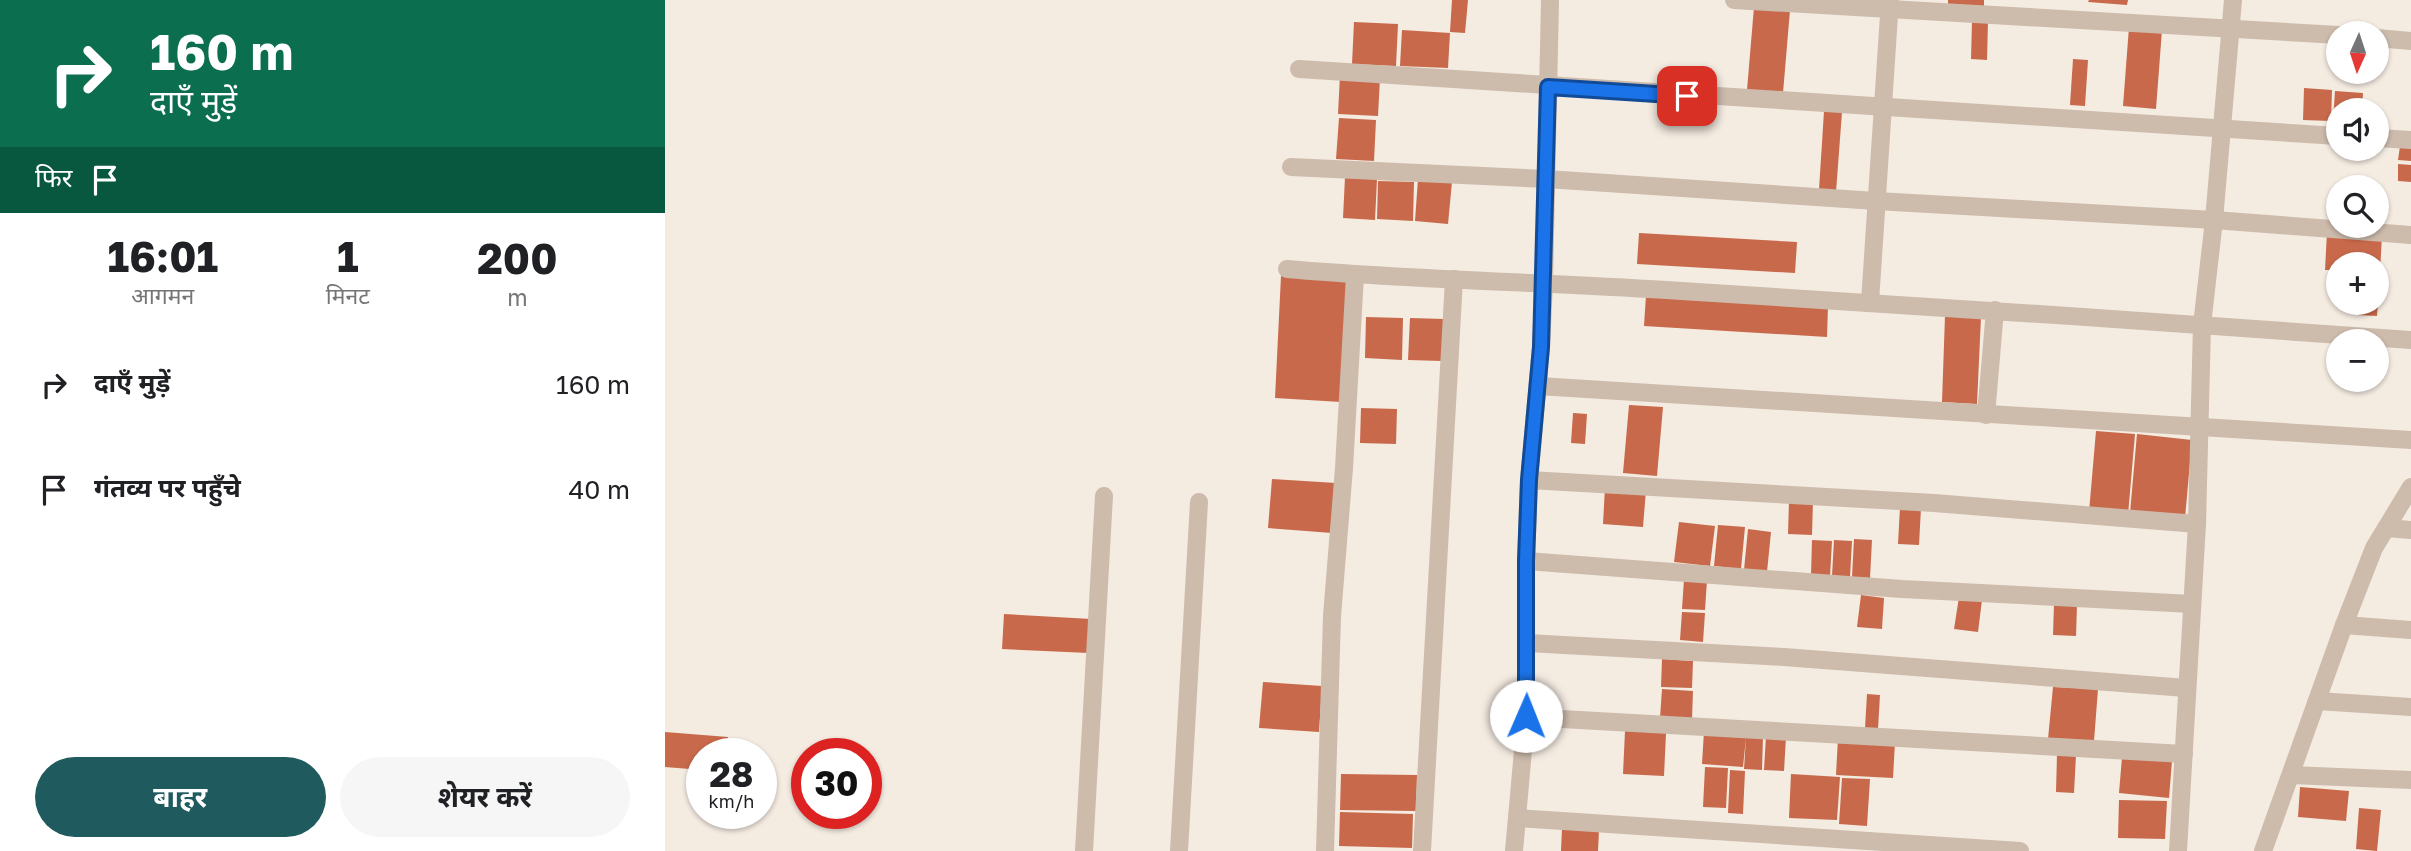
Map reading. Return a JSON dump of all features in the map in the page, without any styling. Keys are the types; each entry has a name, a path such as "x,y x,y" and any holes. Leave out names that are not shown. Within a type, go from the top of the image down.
{"street":[{"path":"1514,851 1526,716 1526,561 1529,480 1544,282 1551,0"},
{"path":"1734,0 1890,4 2326,34"},
{"path":"2178,851 2197,524 2202,325 2233,0"},
{"path":"1870,302 1890,4"},
{"path":"2389,39 2411,41"},
{"path":"1299,69 2326,135"},
{"path":"2389,139 2411,140"},
{"path":"1291,167 1546,179 2214,220 2411,235"},
{"path":"1287,269 1355,275 1544,282 1870,302 2411,340"},
{"path":"1325,851 1332,616 1355,275"},
{"path":"1422,851 1454,279"},
{"path":"1986,415 1994,310"},
{"path":"1538,386 2411,440"},
{"path":"1529,480 1934,503 2197,524"},
{"path":"2263,851 2374,548 2411,487"},
{"path":"1084,851 1104,496"},
{"path":"1179,851 1199,502"},
{"path":"2386,528 2411,530"},
{"path":"1526,561 1877,588 2192,604"},
{"path":"2344,625 2411,630"},
{"path":"1527,643 1797,657 2186,688"},
{"path":"2317,701 2411,707"},
{"path":"1526,716 2184,754"},
{"path":"2291,775 2411,780"},
{"path":"1517,818 2020,851"}],"building":[{"path":"1452,0 1468,0 1465,33 1450,32"},
{"path":"1948,0 1984,0 1984,9 1948,8"},
{"path":"2128,0 2127,5 2088,2"},
{"path":"1754,7 1790,10 1783,93 1747,90"},
{"path":"1972,21 1988,21 1987,60 1971,59"},
{"path":"1354,22 1398,24 1396,66 1352,64"},
{"path":"2129,27 2162,30 2156,109 2123,106"},
{"path":"1402,30 1450,33 1448,68 1400,66"},
{"path":"2073,59 2088,60 2085,106 2070,105"},
{"path":"1340,75 1380,78 1378,116 1338,114"},
{"path":"2304,88 2332,90 2332,98 2326,98 2326,121 2303,120"},
{"path":"2335,91 2363,93 2363,98 2335,98"},
{"path":"1824,111 1842,112 1836,192 1819,190"},
{"path":"1339,118 1376,120 1374,161 1336,159"},
{"path":"2400,146 2411,147 2411,161 2398,160"},
{"path":"2398,164 2411,165 2411,182 2398,181"},
{"path":"1345,177 1377,179 1375,220 1343,218"},
{"path":"1418,179 1452,182 1448,224 1415,221"},
{"path":"1378,181 1414,182 1413,221 1377,219"},
{"path":"1639,233 1797,242 1795,273 1637,264"},
{"path":"2327,238 2382,238 2381,252 2326,252 2325,270"},
{"path":"1281,276 1347,279 1341,402 1275,398"},
{"path":"1646,295 1828,306 1827,337 1644,326"},
{"path":"1945,316 1981,317 1977,404 1942,402"},
{"path":"1366,317 1403,318 1402,360 1365,358"},
{"path":"1410,318 1444,319 1442,361 1408,360"},
{"path":"1629,405 1663,407 1657,476 1623,473"},
{"path":"1361,408 1397,409 1396,444 1360,443"},
{"path":"1573,413 1587,414 1585,444 1571,443"},
{"path":"2096,431 2135,434 2128,515 2089,512"},
{"path":"2137,434 2192,440 2185,518 2130,513"},
{"path":"1272,479 1336,483 1332,533 1268,528"},
{"path":"1605,487 1646,490 1643,527 1603,524"},
{"path":"1789,501 1813,501 1812,535 1788,534"},
{"path":"1900,507 1921,508 1919,545 1898,544"},
{"path":"1679,522 1715,526 1710,566 1674,562"},
{"path":"1718,525 1745,527 1741,569 1714,566"},
{"path":"1748,529 1771,532 1767,572 1744,570"},
{"path":"1854,539 1872,540 1870,578 1852,577"},
{"path":"1812,540 1832,541 1830,576 1811,575"},
{"path":"1834,540 1852,541 1850,577 1832,576"},
{"path":"1684,579 1707,580 1705,610 1682,609"},
{"path":"1861,595 1884,598 1882,629 1857,627"},
{"path":"1959,597 1982,600 1978,632 1954,629"},
{"path":"2054,603 2077,604 2076,636 2053,635"},
{"path":"1682,612 1705,613 1703,642 1680,640"},
{"path":"1004,614 1091,619 1089,653 1002,649"},
{"path":"1662,659 1693,661 1692,688 1661,687"},
{"path":"1263,682 1322,686 1319,732 1259,728"},
{"path":"2053,687 2098,689 2094,741 2048,739"},
{"path":"1662,689 1693,691 1692,719 1660,718"},
{"path":"1867,694 1880,695 1878,729 1865,728"},
{"path":"1625,731 1666,733 1664,776 1623,774"},
{"path":"1704,731 1763,736 1762,770 1744,769 1746,738 1743,767 1702,764"},
{"path":"665,732 728,737 686,738 686,769 665,767"},
{"path":"1766,736 1786,737 1784,771 1764,770"},
{"path":"1838,738 1895,742 1893,778 1836,775"},
{"path":"2057,754 2076,755 2074,793 2056,792"},
{"path":"2122,757 2172,761 2169,798 2119,793"},
{"path":"1705,767 1728,768 1726,808 1703,807"},
{"path":"1730,770 1745,771 1743,814 1728,813"},
{"path":"1341,774 1417,775 1416,811 1340,810"},
{"path":"1791,774 1840,777 1837,820 1789,818"},
{"path":"1842,778 1870,779 1867,826 1839,824"},
{"path":"2300,787 2349,791 2346,821 2298,817"},
{"path":"2119,800 2167,801 2165,839 2118,838"},
{"path":"2359,808 2381,810 2377,851 2356,849"},
{"path":"1340,812 1413,814 1412,848 1339,846"},
{"path":"1562,828 1599,830 1598,851 1561,851"}],"route":[{"path":"1526,716 1526,561 1529,480 1541,347 1548,87 1687,96"}]}
